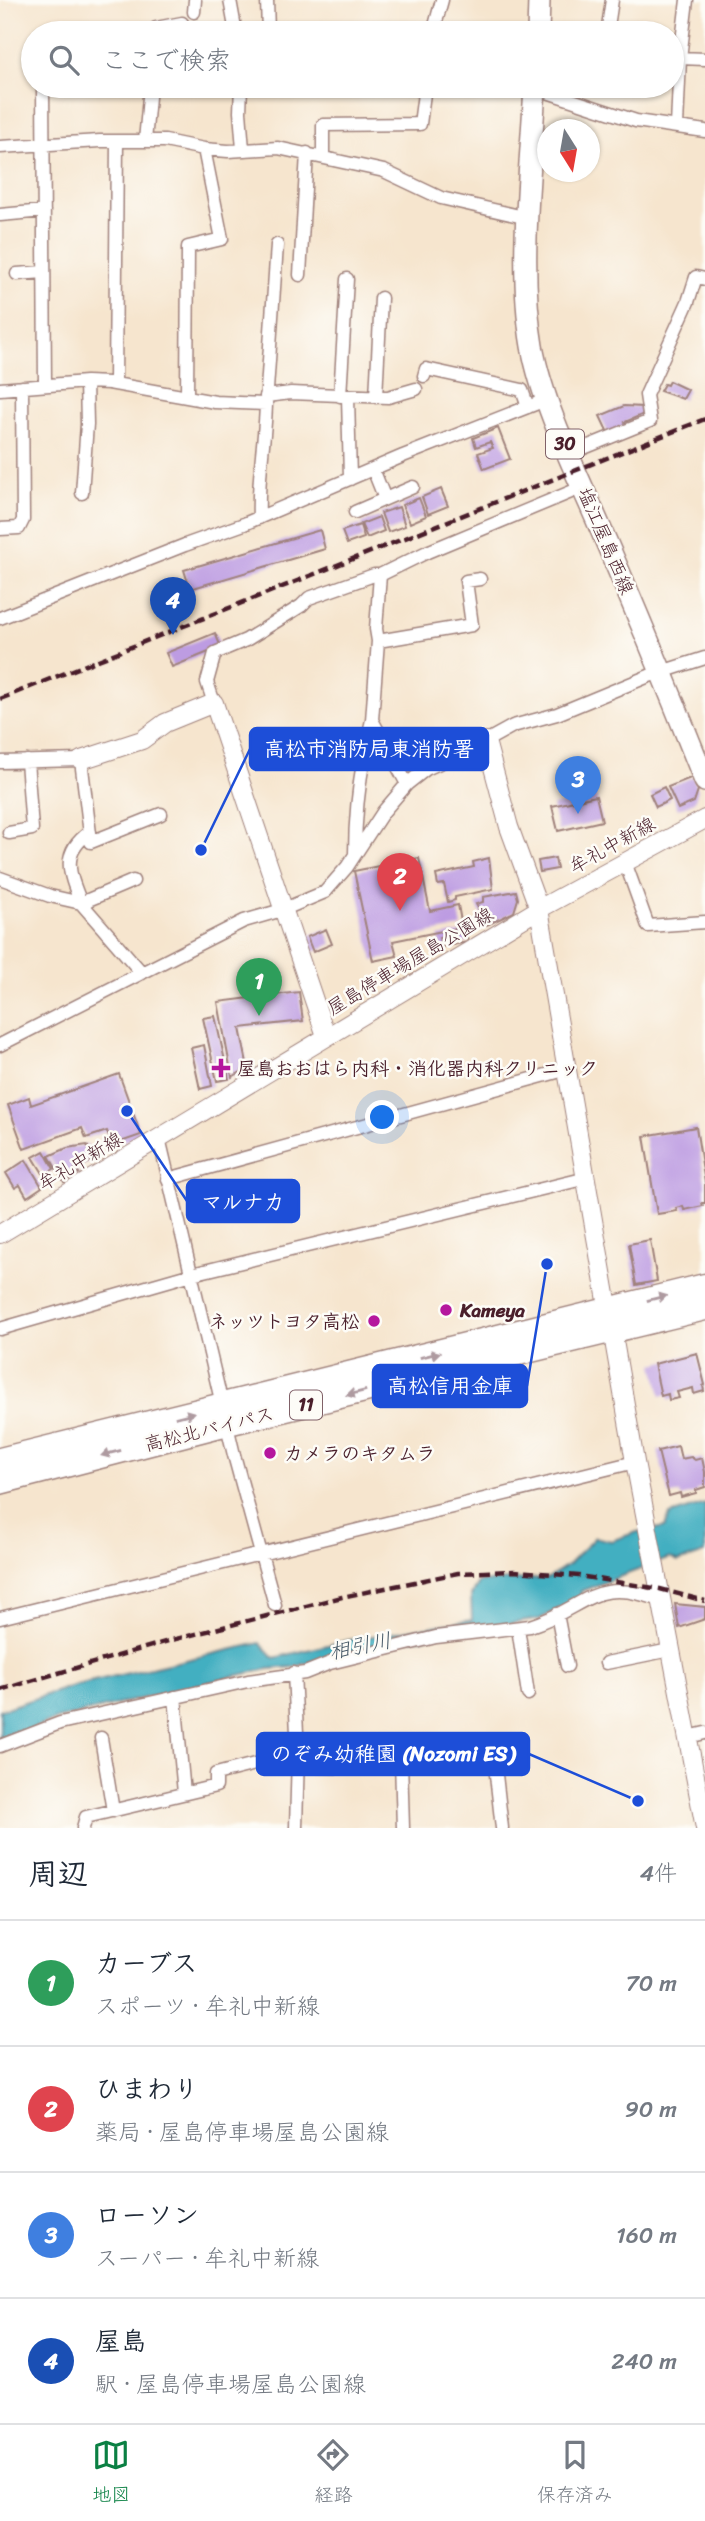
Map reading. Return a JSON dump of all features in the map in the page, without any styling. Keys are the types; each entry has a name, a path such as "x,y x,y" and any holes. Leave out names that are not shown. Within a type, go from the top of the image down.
{"highway":[{"name":"高松北バイパス","path":"0,1460 226,1414 611,1320 705,1286"},
{"name":"高松北バイパス","path":"611,1320 705,1308"},
{"name":"高松北バイパス","path":"0,1482 226,1414"}],"main road":[{"path":"538,21 539,0"},
{"name":"塩江屋島西線","path":"534,98 528,218 529,326 537,368 538,403 569,454 662,672 705,781"},
{"path":"81,760 142,740 165,723 214,703"},
{"name":"屋島停車場屋島公園線","path":"214,703 326,1036 539,909"},
{"path":"486,741 509,827 539,909 670,1650 696,1735 705,1828"},
{"name":"牟礼中新線","path":"539,909 705,818"},
{"name":"牟礼中新線","path":"0,1234 326,1036"}],"street":[{"path":"230,0 234,21"},
{"path":"267,0 268,21"},
{"path":"436,21 442,0"},
{"path":"609,21 612,0"},
{"path":"684,25 687,0"},
{"path":"684,58 705,59"},
{"path":"43,98 44,385"},
{"path":"145,141 149,98"},
{"path":"241,98 243,149"},
{"path":"323,157 323,125 420,124 423,98"},
{"path":"568,98 636,121 705,131"},
{"path":"677,126 678,98"},
{"path":"116,384 117,141"},
{"path":"0,147 165,141 228,151 278,148 384,171 441,198 528,218"},
{"path":"187,397 188,247 222,239 204,149"},
{"path":"300,275 307,153"},
{"path":"0,215 44,211"},
{"path":"259,518 258,489 265,432 277,245"},
{"path":"17,274 44,272"},
{"path":"569,454 650,421 646,396 688,302 696,277 705,279"},
{"path":"347,279 344,396 350,479"},
{"path":"376,397 381,298"},
{"path":"0,618 259,518 538,403 522,390 426,369 424,376"},
{"path":"82,494 88,424 86,382"},
{"path":"0,389 86,382 116,384 215,402 266,400 291,393 388,397 416,389"},
{"path":"0,529 19,528 23,520 22,387"},
{"path":"373,469 385,499"},
{"path":"355,512 413,487"},
{"path":"214,703 207,682 215,653 246,640 301,606 309,598 380,575 427,552 583,487"},
{"path":"355,854 355,817 360,772 372,720 380,575"},
{"path":"378,641 472,625 466,581 480,579"},
{"path":"0,1045 244,921 282,910 326,892 383,812 407,784 426,769 513,726 557,714 662,672 705,658"},
{"path":"372,720 407,784"},
{"path":"0,762 81,760 91,842 161,814"},
{"path":"9,833 32,830 27,761"},
{"path":"90,832 81,838 70,852 69,859 81,903 142,973"},
{"path":"625,862 648,926 705,922"},
{"path":"0,878 50,896 81,903 133,881"},
{"path":"168,1179 568,1069"},
{"path":"159,1138 275,1605"},
{"path":"0,1329 192,1274 587,1178"},
{"path":"0,1618 635,1462"},
{"path":"0,1746 60,1723 305,1672 351,1657 436,1637 518,1628 543,1622 590,1595 603,1591 633,1591 663,1601"},
{"path":"557,1614 567,1666"},
{"path":"518,1628 528,1693"},
{"path":"606,1662 670,1650"},
{"path":"294,1673 298,1759 296,1828"},
{"path":"175,1698 184,1793"},
{"path":"101,1738 113,1811"},
{"path":"403,1828 401,1760 493,1748 502,1828"},
{"path":"83,1828 86,1818 216,1786 216,1774 298,1759 367,1768"}],"water":[{"name":"相引川","path":"705,1504 705,1553 678,1562 670,1558 581,1591 581,1597 540,1619 364,1647 294,1667 234,1676 58,1719 0,1741 0,1710 76,1685 260,1643 274,1658 349,1640 472,1620 471,1596 478,1582 548,1578 569,1564 595,1537 611,1541 637,1532 665,1527 670,1515"}],"building":[{"path":"669,381 688,390 683,399 660,391"},
{"path":"624,406 643,407 644,414 625,422 628,427 609,435 600,416"},
{"path":"498,428 510,459 484,469 478,453 493,448 490,442 476,447 473,438"},
{"path":"441,489 448,506 428,514 422,497"},
{"path":"419,498 426,516 410,523 402,505"},
{"path":"399,507 405,526 388,532 381,513"},
{"path":"379,517 384,531 367,538 361,524"},
{"path":"360,525 364,538 347,544 342,531"},
{"path":"320,530 325,549 190,589 184,570"},
{"path":"215,633 221,647 172,667 166,653"},
{"path":"693,777 698,790 694,802 678,809 668,787"},
{"path":"664,787 670,800 656,807 650,794"},
{"path":"596,796 602,821 558,831 552,806"},
{"path":"419,858 430,911 458,905 462,927 393,941 397,956 373,961 354,871"},
{"path":"489,858 493,889 455,897 455,900 448,902 444,884 438,885 436,875 474,867 473,862"},
{"path":"555,858 557,869 540,872 538,861"},
{"path":"516,891 518,899 514,912 487,925 476,904 483,902 483,897"},
{"path":"326,929 332,944 313,952 307,937"},
{"path":"466,932 468,942 441,947 439,937"},
{"path":"299,992 303,1021 240,1028 248,1068 232,1077 218,1002"},
{"path":"215,1016 229,1079 217,1081 203,1018"},
{"path":"204,1045 212,1086 200,1089 191,1048"},
{"path":"119,1074 141,1135 112,1145 107,1131 86,1138 82,1128 24,1149 8,1105 29,1097 31,1105"},
{"path":"696,1127 705,1183 705,1203 702,1203 703,1206 684,1210 683,1206 676,1208 677,1211 657,1214 644,1136"},
{"path":"87,1145 94,1160 75,1169 79,1173 64,1182 49,1156 67,1148"},
{"path":"44,1151 54,1169 44,1175 33,1157"},
{"path":"26,1160 42,1187 27,1197 20,1185 15,1188 6,1173"},
{"path":"650,1240 657,1281 636,1285 629,1244"},
{"path":"697,1353 704,1391 694,1394 693,1388 677,1392 679,1398 669,1400 668,1394 661,1396 654,1364"},
{"path":"678,1446 681,1459 702,1458 705,1472 705,1487 681,1497 680,1493 669,1496 658,1451"},
{"path":"675,1604 705,1607 705,1619 679,1628"}],"railway":[{"path":"0,699 705,419"},
{"path":"0,1690 172,1640 342,1597 458,1573 514,1571 579,1576 660,1589 705,1601"}],"place":[{"name":"屋島","path":"173,635"},
{"name":"ローソン","path":"578,814"},
{"name":"高松市消防局東消防署","path":"201,850"},
{"name":"ひまわり","path":"400,911"},
{"name":"カーブス","path":"259,1016"},
{"name":"屋島おおはら内科・消化器内科クリニック","path":"221,1068"},
{"name":"マルナカ","path":"127,1111"},
{"name":"高松信用金庫","path":"547,1264"},
{"name":"Kameya","path":"446,1310"},
{"name":"ネッツトヨタ高松","path":"374,1321"},
{"name":"カメラのキタムラ","path":"270,1453"},
{"name":"のぞみ幼稚園 (Nozomi ES)","path":"638,1801"}]}
